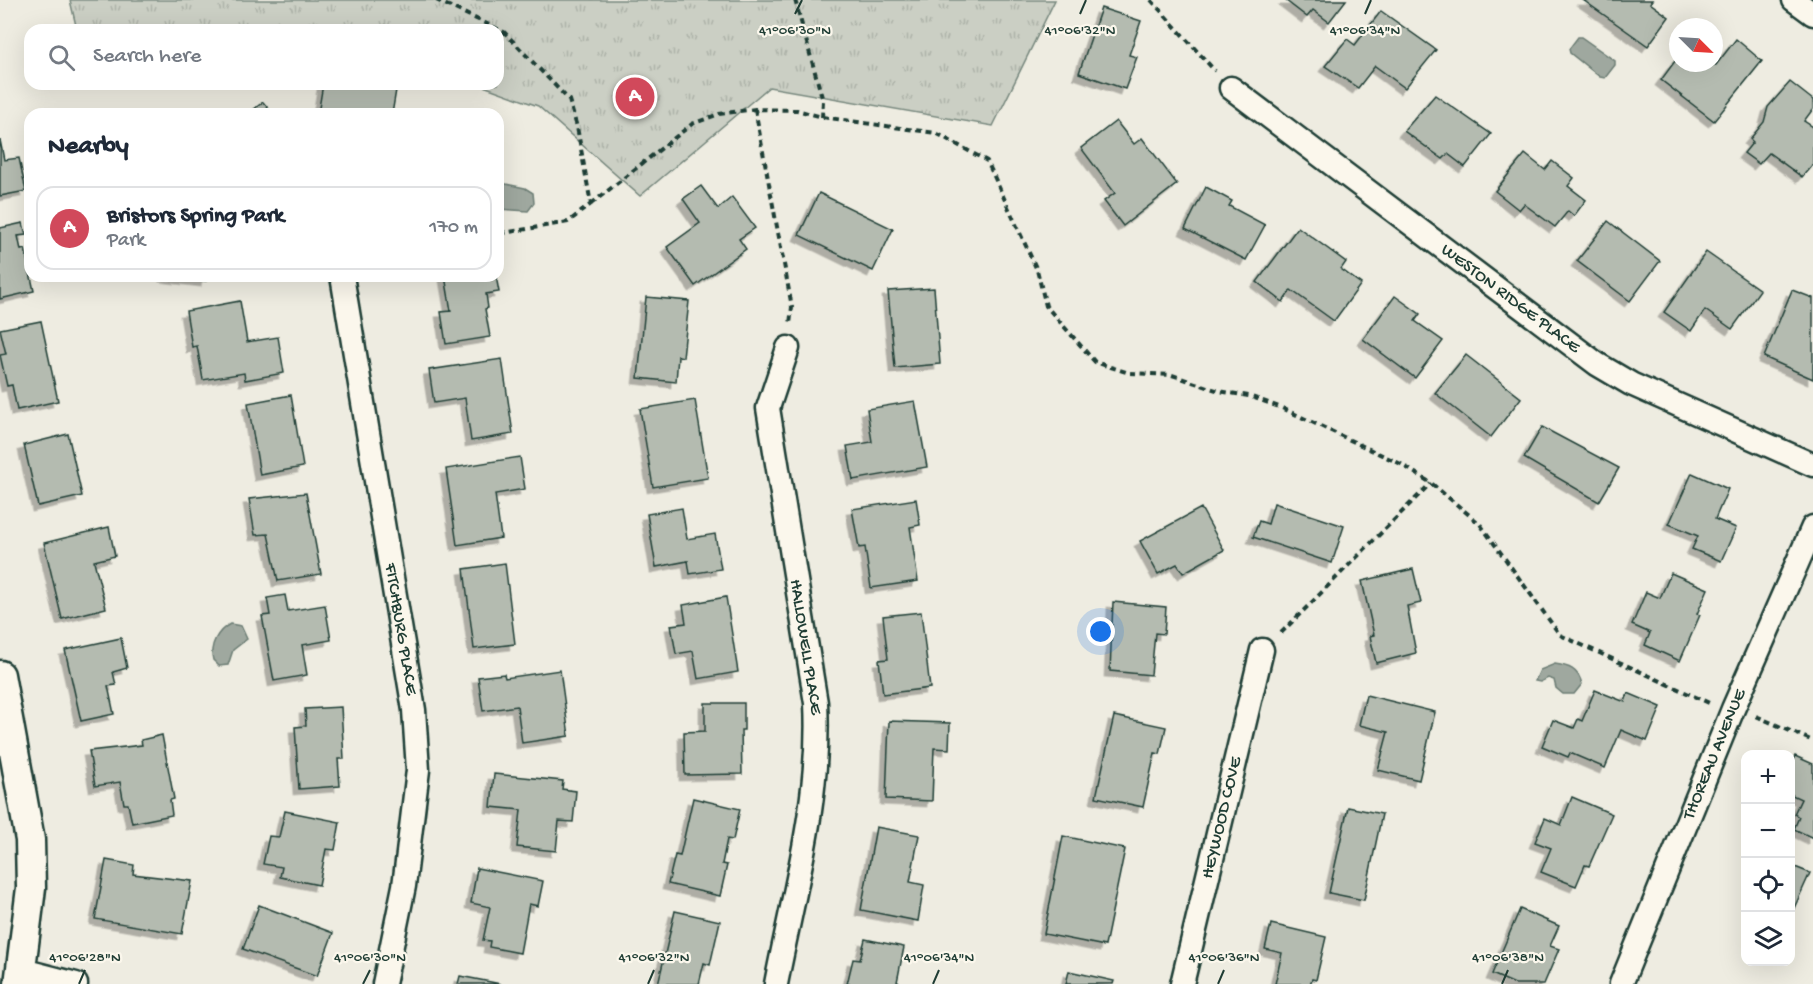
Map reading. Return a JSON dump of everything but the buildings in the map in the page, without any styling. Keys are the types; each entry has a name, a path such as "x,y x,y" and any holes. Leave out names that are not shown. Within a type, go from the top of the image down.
{"street":[{"path":"1794,0 1813,14"},
{"name":"WESTON RIDGE PLACE","path":"1231,88 1597,364 1631,384 1813,465"},
{"name":"FITCHBURG PLACE","path":"343,282 412,699 417,747 418,770 405,874 384,984"},
{"name":"HALLOWELL PLACE","path":"776,984 815,780 817,734 816,703 768,408 788,348"},
{"name":"THOREAU AVENUE","path":"1621,984 1733,709 1813,527"},
{"name":"HEYWOOD COVE","path":"1182,984 1262,650"},
{"path":"0,675 30,840 31,888 20,977 76,984"}],"path":[{"path":"436,0 487,24"},
{"path":"795,0 823,101 822,117"},
{"path":"1151,0 1231,88"},
{"path":"504,32 569,100 577,127 591,204"},
{"path":"755,109 792,307 788,348"},
{"path":"504,233 568,222 693,124 719,114 755,109 797,110 822,117 936,133 987,162 1037,270 1046,306 1095,362 1129,373 1172,375 1282,408 1401,464 1431,483 1480,524 1560,635 1709,704 1764,719 1813,741"},
{"path":"1262,650 1307,609 1431,483"}],"green space":[{"path":"70,0 1055,0 993,126 769,87 640,196 538,106 494,90 504,90 504,24 76,24"}],"shaded area":[{"path":"1578,37 1615,61 1615,65 1605,78 1600,77 1570,53 1569,49"},
{"path":"504,184 525,188 533,193 534,203 528,211 504,209"},
{"path":"230,624 241,626 247,639 233,650 228,665 219,666 213,660 213,644 221,631"},
{"path":"1555,664 1569,667 1578,675 1582,684 1574,694 1563,694 1556,688 1554,680 1548,678 1540,682 1535,681 1540,670"}],"place":[{"name":"Bristors Spring Park","path":"635,97"}]}
